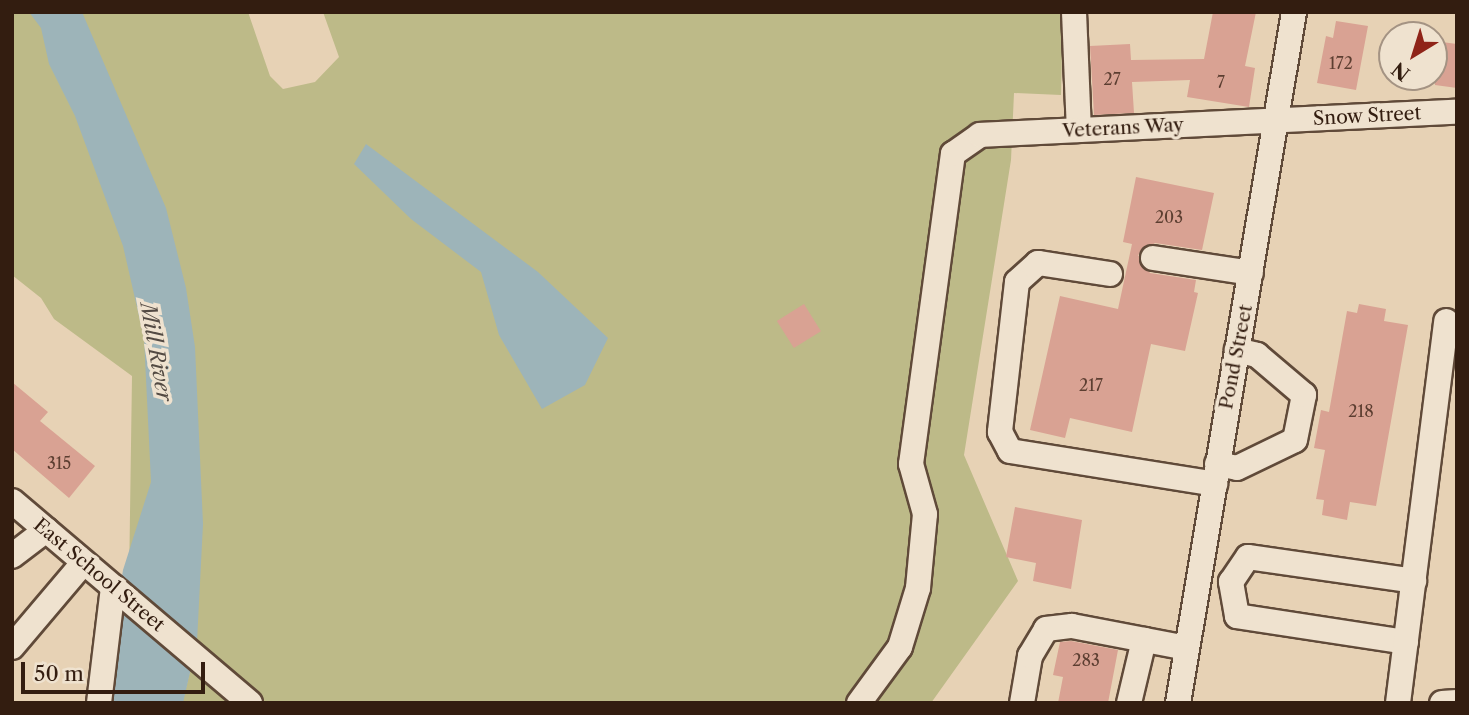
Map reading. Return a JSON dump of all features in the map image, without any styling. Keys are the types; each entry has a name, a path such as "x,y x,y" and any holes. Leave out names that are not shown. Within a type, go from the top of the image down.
{"street":[{"path":"1074,12 1079,130"},
{"name":"Pond Street","path":"1178,703 1278,120 1294,12"},
{"name":"Snow Street","path":"1278,120 1457,111"},
{"name":"Veterans Way","path":"859,703 900,647 918,588 925,514 911,464 947,175 953,154 970,138 1278,120"},
{"path":"1153,258 1251,273"},
{"path":"1110,274 1038,263 1017,282 1000,432 1010,451 1216,474 1237,468 1295,440 1304,395 1257,355 1237,350"},
{"path":"1398,703 1446,321"},
{"name":"East School Street","path":"12,501 250,703"},
{"path":"12,556 46,530"},
{"path":"1406,642 1237,616 1231,582 1248,556 1414,581"},
{"path":"12,648 84,562"},
{"path":"99,703 115,589"},
{"path":"1022,703 1030,656 1046,629 1072,626 1187,648"},
{"path":"1129,700 1144,640"},
{"path":"1442,703 1457,702"}],"shaded area":[{"path":"12,12 248,12 270,76 283,89 315,82 339,57 323,12 1063,12 1061,95 1014,93 1011,160 964,455 1018,581 931,703 101,703 184,696 197,642 129,582 132,376 54,319 41,298 12,275"}],"water":[{"name":"Mill River","path":"29,12 82,12 166,208 186,288 195,347 203,524 197,642 183,703 103,703 123,570 151,482 144,338 123,246 75,116 49,64 41,28"},
{"path":"366,144 538,272 608,338 585,385 542,409 499,335 481,272 411,219 354,164"}],"building":[{"path":"1213,12 1256,12 1245,66 1255,68 1249,107 1187,97 1190,80 1132,82 1134,113 1094,115 1090,46 1130,44 1131,60 1204,59"},
{"path":"1336,21 1368,26 1356,90 1317,83 1326,36 1333,38"},
{"path":"1448,43 1457,44 1457,88 1448,87"},
{"path":"1136,177 1214,193 1202,250 1155,243 1138,255 1150,273 1196,280 1194,292 1198,293 1185,351 1151,344 1132,432 1070,418 1065,438 1030,430 1060,296 1118,309 1132,244 1123,242"},
{"path":"804,304 821,331 794,348 777,321"},
{"path":"1359,304 1386,309 1384,321 1408,325 1376,506 1350,502 1347,520 1322,515 1324,500 1316,499 1325,450 1314,448 1321,410 1329,412 1347,311 1357,313"},
{"path":"12,382 48,412 40,421 95,466 69,498 12,449"},
{"path":"1015,507 1082,520 1071,589 1033,581 1036,563 1006,557"},
{"path":"1071,641 1118,650 1108,703 1058,703 1063,677 1053,675 1060,642"}]}
